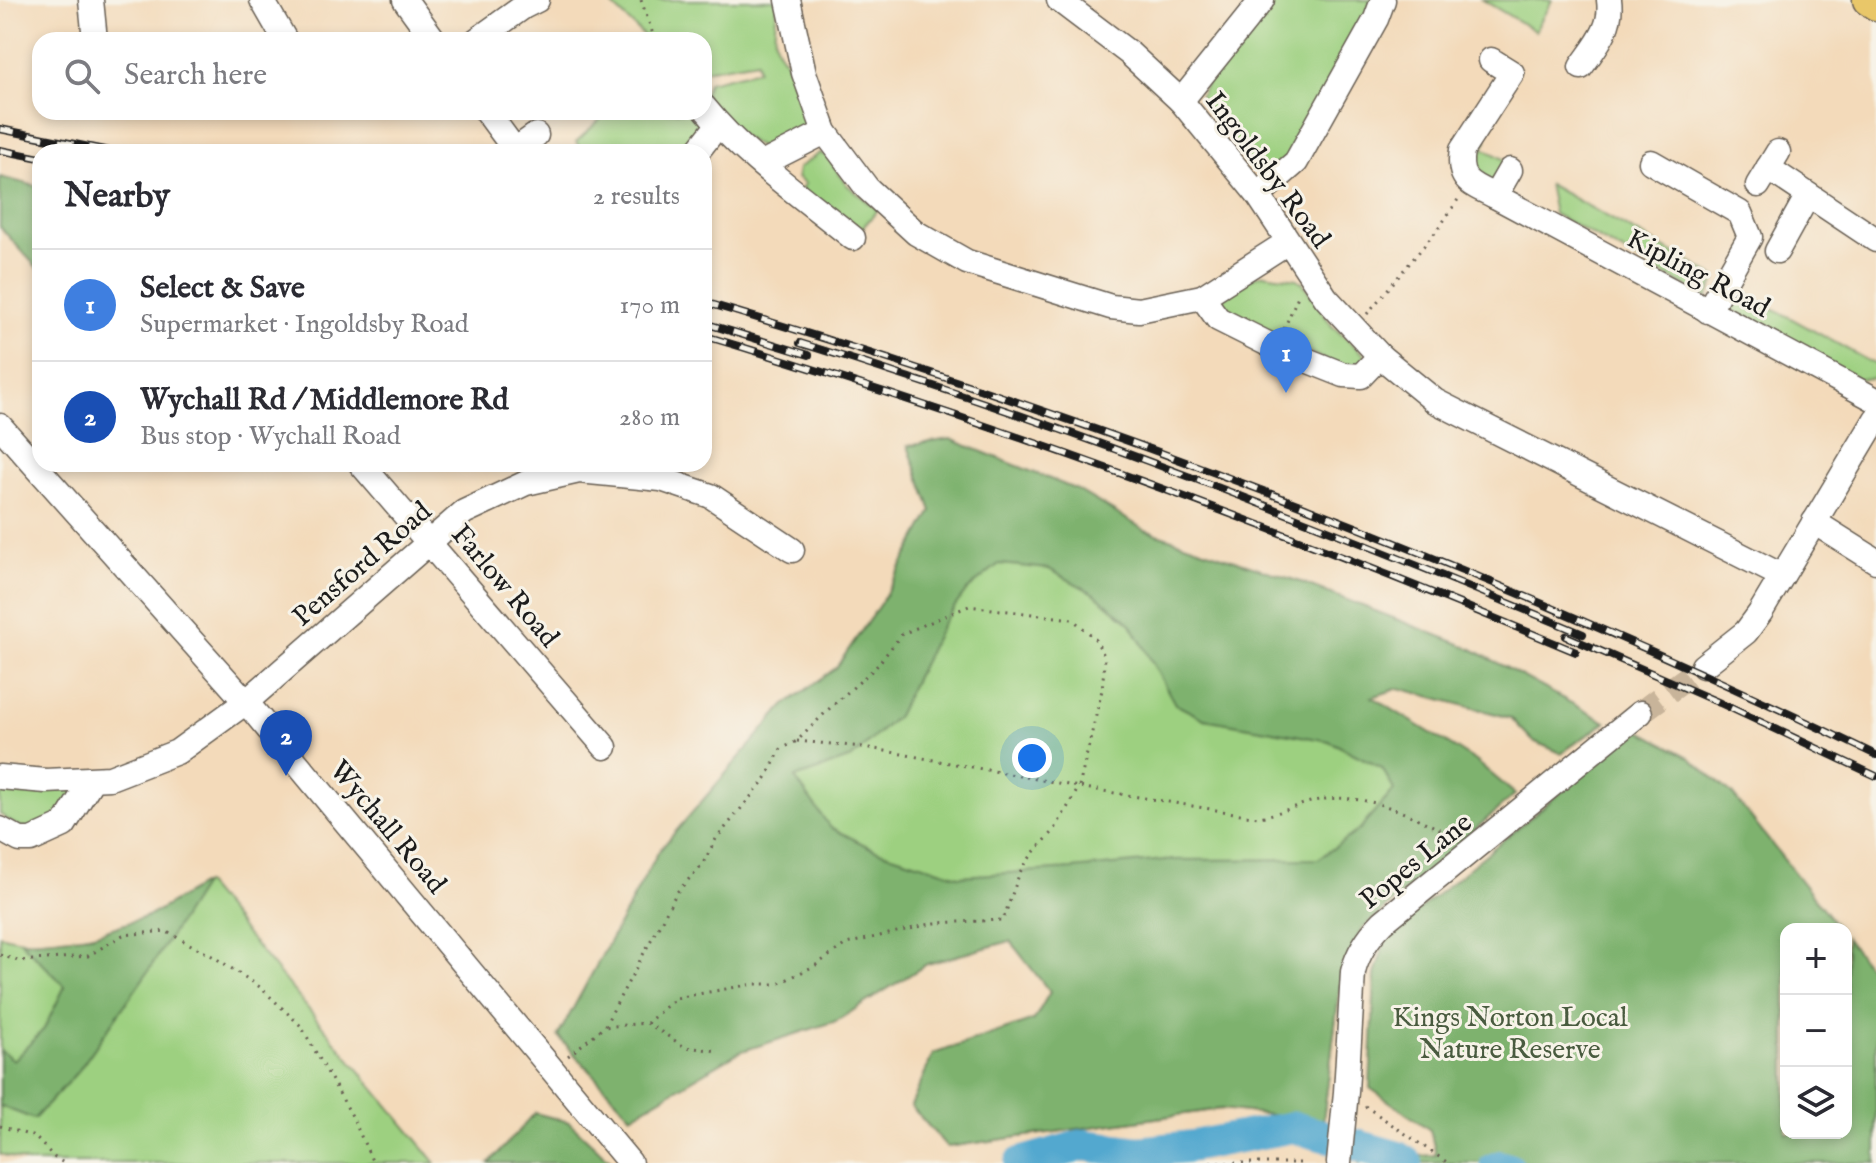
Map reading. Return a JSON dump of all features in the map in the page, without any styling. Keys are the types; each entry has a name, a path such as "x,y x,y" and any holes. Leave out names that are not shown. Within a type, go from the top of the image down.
{"main road":[{"path":"1868,0 1876,5"}],"street":[{"path":"91,0 94,32"},
{"path":"262,0 280,32"},
{"path":"405,0 428,32"},
{"path":"488,32 537,0"},
{"path":"788,0 804,73 825,132 867,188 916,233 967,262 1111,307 1139,310 1202,297 1288,242"},
{"name":"Ingoldsby Road","path":"1059,0 1129,53 1181,101 1258,195 1326,298 1380,356 1435,401 1782,576"},
{"path":"1181,101 1262,0"},
{"path":"1258,195 1296,162 1376,19 1383,0"},
{"path":"1581,67 1607,29 1611,16 1609,0"},
{"path":"1469,183 1460,165 1473,113 1512,73 1491,60"},
{"path":"712,117 762,164 853,238"},
{"path":"493,120 511,144"},
{"path":"700,144 709,120"},
{"path":"762,164 825,132"},
{"path":"1651,162 1740,213 1750,237 1708,311"},
{"path":"1768,168 1876,240"},
{"path":"1495,196 1510,170"},
{"name":"Kipling Road","path":"1469,183 1876,400"},
{"path":"1777,251 1808,195"},
{"path":"1202,297 1218,319 1276,348 1344,375 1361,376 1380,356"},
{"path":"1703,666 1746,632 1876,419"},
{"name":"Wychall Road","path":"0,426 32,462"},
{"name":"Wychall Road","path":"41,472 246,702 630,1163"},
{"name":"Farlow Road","path":"368,472 605,747"},
{"name":"Pensford Road","path":"0,777 46,781 110,778 177,752 246,702 464,512 520,473 550,472"},
{"name":"Pensford Road","path":"589,472 661,479 711,496 792,549"},
{"path":"1814,522 1876,561"},
{"name":"Popes Lane","path":"1339,1162 1353,972 1368,938 1383,922 1640,713"},
{"path":"0,829 20,840 31,840 64,825 92,780"}],"path":[{"path":"641,0 652,32"},
{"path":"1354,330 1439,228 1469,183"},
{"path":"1276,348 1308,272"},
{"path":"553,1068 604,1027 677,892 702,865 716,839 766,778 781,749 797,741 876,667 902,634 969,606 1072,619 1094,637 1105,657 1102,690 1079,787 1054,831 1020,872 1003,920 935,923 846,944 816,965 778,984 753,984 676,998 647,1023 604,1027"},
{"path":"797,741 864,747 1258,817 1325,799 1383,803 1478,847"},
{"path":"0,955 19,961 88,956 123,935 165,931 214,957 260,987 301,1026 352,1116 373,1163"},
{"path":"647,1023 685,1047 718,1051"},
{"path":"1345,1099 1448,1163"},
{"path":"0,1126 35,1137 64,1163"},
{"path":"1210,1163 1300,1163"}],"green space":[{"path":"607,0 777,0 776,46 785,59 810,123 808,129 769,152 750,142 712,106 712,81 758,70 757,61 712,69 712,32 640,32"},
{"path":"1275,0 1372,0 1294,157 1267,173 1254,169 1200,97 1207,82"},
{"path":"1483,0 1552,0 1535,31"},
{"path":"599,120 706,122 688,144 576,142"},
{"path":"1479,134 1487,140 1483,148 1511,163 1490,183 1471,168 1470,150"},
{"path":"820,153 827,156 847,185 878,210 856,235 801,189 805,184 797,178 798,168"},
{"path":"0,177 32,185 32,262 0,227"},
{"path":"1548,184 1711,274 1716,278 1707,298 1554,214"},
{"path":"1264,274 1297,279 1303,283 1332,326 1364,354 1366,364 1341,368 1218,306 1238,286"},
{"path":"1735,290 1876,365 1876,378 1858,379 1723,305"},
{"name":"Kings Norton Local Nature Reserve","path":"950,439 1077,490 1145,530 1303,583 1470,648 1606,722 1561,753 1533,741 1511,718 1399,688 1372,697 1476,761 1515,794 1361,930 1342,970 1323,1121 1221,1109 947,1147 911,1106 933,1054 1034,1020 1050,992 1010,941 927,964 836,1021 739,1052 631,1116 558,1036 659,851 784,706 836,668 882,601 932,511 908,446"},
{"name":"Kings Norton Local Nature Reserve","path":"950,439 1077,490 1145,530 1303,583 1470,648 1606,722 1561,753 1533,741 1511,718 1399,688 1372,697 1476,761 1515,794 1361,930 1342,970 1323,1121 1221,1109 947,1147 911,1106 933,1054 1034,1020 1050,992 1010,941 927,964 836,1021 739,1052 631,1116 558,1036 659,851 784,706 836,668 882,601 932,511 908,446","holes":["999,564 1049,569 1095,594 1131,624 1175,704 1204,719 1329,741 1382,768 1394,790 1359,830 1318,859 1165,860 959,876 873,849 830,827 795,778 852,758 897,716 942,624 967,590"]},
{"name":"Kings Norton Local Nature Reserve","path":"1637,729 1689,757 1732,794 1834,923 1780,923 1780,1139 1852,1139 1852,946 1876,977 1876,1163 1359,1163 1362,1146 1398,1157 1436,1155 1430,1130 1370,1088 1375,975 1386,937"},
{"path":"0,783 77,790 61,821 22,828 0,814"},
{"path":"204,883 436,1163 30,1163 0,1154 0,935 17,939 55,940 116,928 150,915"},
{"path":"204,883 145,976 79,1070 34,1119 0,1106 0,1050 14,1060 44,1029 65,986 21,942 91,935 149,916"},
{"path":"535,1113 569,1122 613,1163 489,1163"}],"waterway":[{"path":"1020,1163 1083,1145 1139,1152 1193,1146 1293,1127 1398,1157 1407,1163"},
{"path":"1489,1163 1499,1159 1514,1163"}],"tunnel":[{"path":"1640,713 1703,666"}],"railway":[{"path":"0,129 74,144"},
{"path":"0,150 32,156"},
{"path":"712,304 1004,397 1299,505 1590,624 1876,755"},
{"path":"712,325 809,355"},
{"path":"712,338 931,407 1148,483 1363,565 1576,652"},
{"path":"800,343 998,408 1195,479 1390,554 1583,634"},
{"path":"1566,636 1876,776"}],"place":[{"name":"Select & Save","path":"1286,393"},
{"name":"Wychall Rd / Middlemore Rd","path":"286,776"}]}
